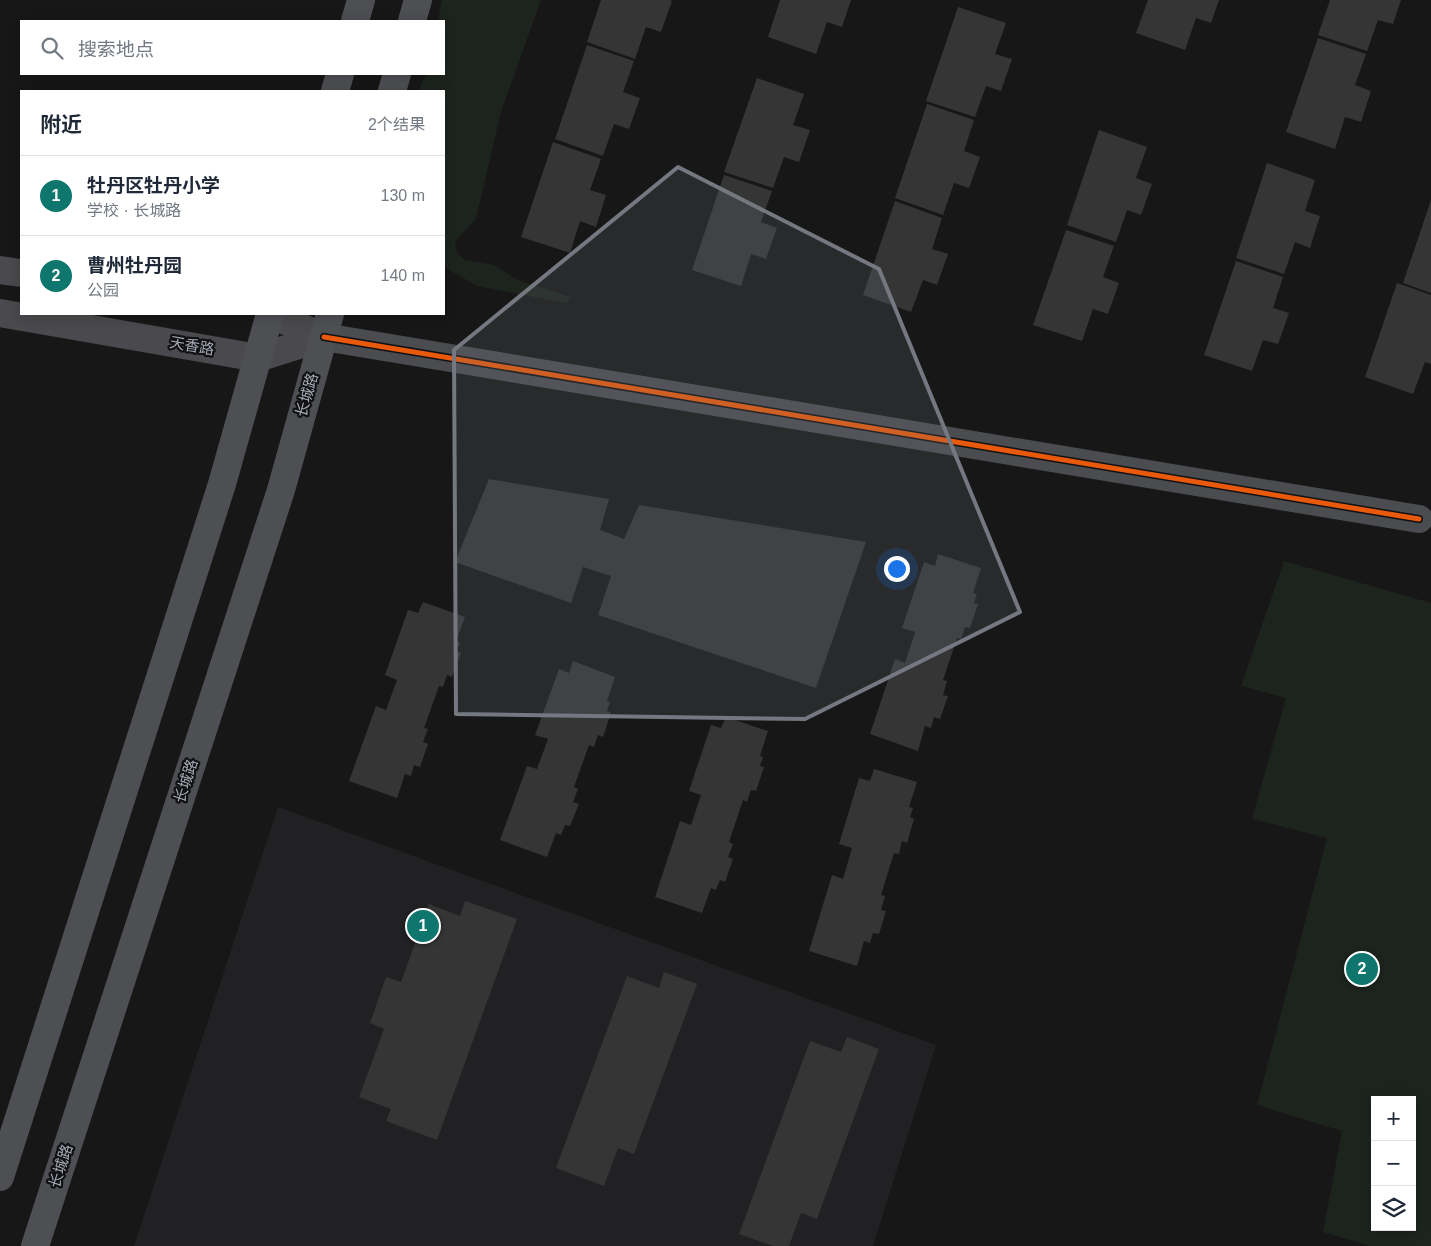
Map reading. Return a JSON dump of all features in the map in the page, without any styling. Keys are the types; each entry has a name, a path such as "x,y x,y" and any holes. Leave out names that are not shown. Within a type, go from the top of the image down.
{"main road":[{"path":"355,20 361,0"},
{"path":"412,20 418,0"},
{"path":"335,90 340,75"},
{"path":"392,90 397,75"},
{"path":"0,270 20,273"},
{"name":"天香路","path":"0,313 258,358 327,325"},
{"path":"0,1177 222,484 270,315"},
{"path":"275,315 327,325"},
{"name":"长城路","path":"35,1246 278,500 327,325"}],"street":[{"path":"327,325 1419,519"}],"highlighted area":[{"path":"678,167 879,269 1020,612 805,719 456,714 454,350"}],"shaded area":[{"path":"442,0 541,0 501,112 476,219 455,241 457,253 464,260 494,265 518,280 570,297 570,300 565,303 477,286 445,268 445,90 419,89 426,75 445,75 445,20 438,20"},
{"path":"1284,561 1431,603 1431,1246 1370,1246 1323,1232 1342,1131 1257,1105 1327,838 1252,819 1286,698 1241,686"},
{"path":"278,807 936,1045 873,1246 134,1246"}],"building":[{"path":"601,0 672,1 661,32 646,27 635,59 587,42"},
{"path":"780,0 851,0 842,27 827,22 816,54 768,37"},
{"path":"1148,0 1219,0 1211,23 1196,18 1185,50 1136,33"},
{"path":"1330,0 1401,0 1393,24 1378,20 1367,51 1318,35"},
{"path":"958,7 1006,23 995,54 1012,59 1001,91 986,86 975,117 926,101"},
{"path":"1318,38 1366,54 1355,85 1371,91 1361,122 1345,117 1335,149 1286,132"},
{"path":"587,45 634,61 623,92 640,98 629,129 614,124 603,156 555,139"},
{"path":"757,78 804,94 793,125 810,130 799,162 784,157 773,188 724,172"},
{"path":"927,104 974,120 964,151 980,157 969,188 954,183 943,215 895,198"},
{"path":"1099,130 1147,147 1136,178 1152,184 1141,215 1127,210 1116,242 1067,225"},
{"path":"553,142 601,159 590,190 606,195 596,227 580,221 570,253 521,237"},
{"path":"1267,163 1315,180 1305,211 1320,216 1310,248 1295,242 1284,274 1236,258"},
{"path":"724,175 772,191 761,222 777,228 766,259 751,254 741,286 692,270"},
{"path":"1431,200 1431,293 1403,283"},
{"path":"895,201 942,218 932,249 948,254 937,285 923,280 911,312 863,295"},
{"path":"1066,230 1114,246 1103,277 1119,283 1108,314 1093,309 1082,341 1033,325"},
{"path":"1236,261 1283,277 1273,308 1289,313 1278,344 1263,340 1252,371 1204,355"},
{"path":"1397,283 1431,295 1431,364 1425,362 1413,394 1365,377"},
{"path":"489,479 609,499 600,530 624,539 639,505 866,542 816,688 598,615 611,576 583,567 571,603 455,562"},
{"path":"938,554 981,568 973,593 977,594 974,603 978,604 970,628 965,627 961,639 957,638 943,680 947,681 943,695 948,696 940,719 934,717 931,728 925,726 918,751 870,734 895,659 905,663 915,632 902,628 924,562 935,566"},
{"path":"423,602 465,617 456,641 460,643 456,651 461,653 452,677 447,675 443,687 439,686 424,728 428,729 423,742 428,744 420,767 414,765 411,776 405,774 397,798 349,781 376,706 386,710 397,680 385,675 408,610 418,613"},
{"path":"573,661 615,677 607,701 610,702 607,711 611,713 603,737 598,735 594,747 589,745 574,787 578,789 573,802 579,804 570,826 565,825 561,835 556,833 547,857 500,840 527,766 537,769 548,739 535,735 559,669 569,673"},
{"path":"726,717 768,731 760,756 763,757 760,766 764,767 756,791 751,790 747,802 743,800 729,842 733,844 728,857 733,859 725,882 720,880 716,890 711,888 702,913 655,897 680,821 691,825 701,795 689,791 711,725 721,728"},
{"path":"874,769 917,782 909,807 913,808 910,817 914,819 907,843 902,841 899,854 894,853 881,895 885,896 881,910 886,911 879,934 873,933 870,943 864,941 857,966 809,951 832,875 843,879 852,848 839,844 859,778 870,781"},
{"path":"465,901 517,919 437,1140 386,1121 391,1109 359,1097 384,1029 370,1023 386,977 401,982 429,904 460,916"},
{"path":"664,972 697,984 634,1154 618,1148 604,1186 556,1168 627,976 659,988"},
{"path":"847,1037 879,1049 817,1219 801,1213 789,1246 773,1246 739,1234 810,1041 841,1052"}],"cycle path":[{"path":"324,337 1419,519"}],"place":[{"name":"牡丹区牡丹小学","path":"423,926"},
{"name":"曹州牡丹园","path":"1362,969"}]}
